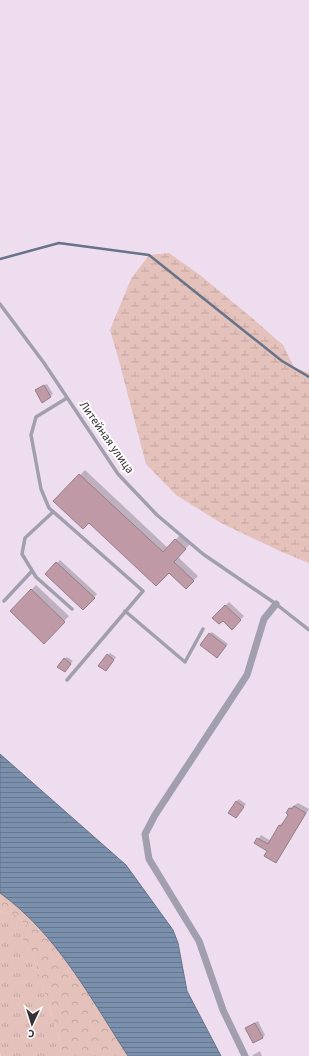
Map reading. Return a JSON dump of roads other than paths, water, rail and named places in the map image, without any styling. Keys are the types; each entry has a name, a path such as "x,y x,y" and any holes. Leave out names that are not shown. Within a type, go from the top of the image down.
{"street":[{"path":"245,1056 223,1010 199,941 150,859 145,834 155,815 247,675 264,619 276,604"}],"lane":[{"name":"Литейная улица","path":"0,304 44,363 118,474 157,515 203,554 276,604 309,630"},
{"path":"67,398 36,417 31,435 41,488 49,508 143,591 67,680"},
{"path":"53,512 25,538 22,554 32,571 72,609"},
{"path":"4,601 32,571"},
{"path":"125,611 185,662 203,629"}],"water":[{"path":"0,754 126,865 173,930 178,943 187,991 221,1056 128,1056 72,968 39,928 20,909 0,893"}],"waterway":[{"path":"0,259 59,243 149,255 282,361 309,377"}]}
